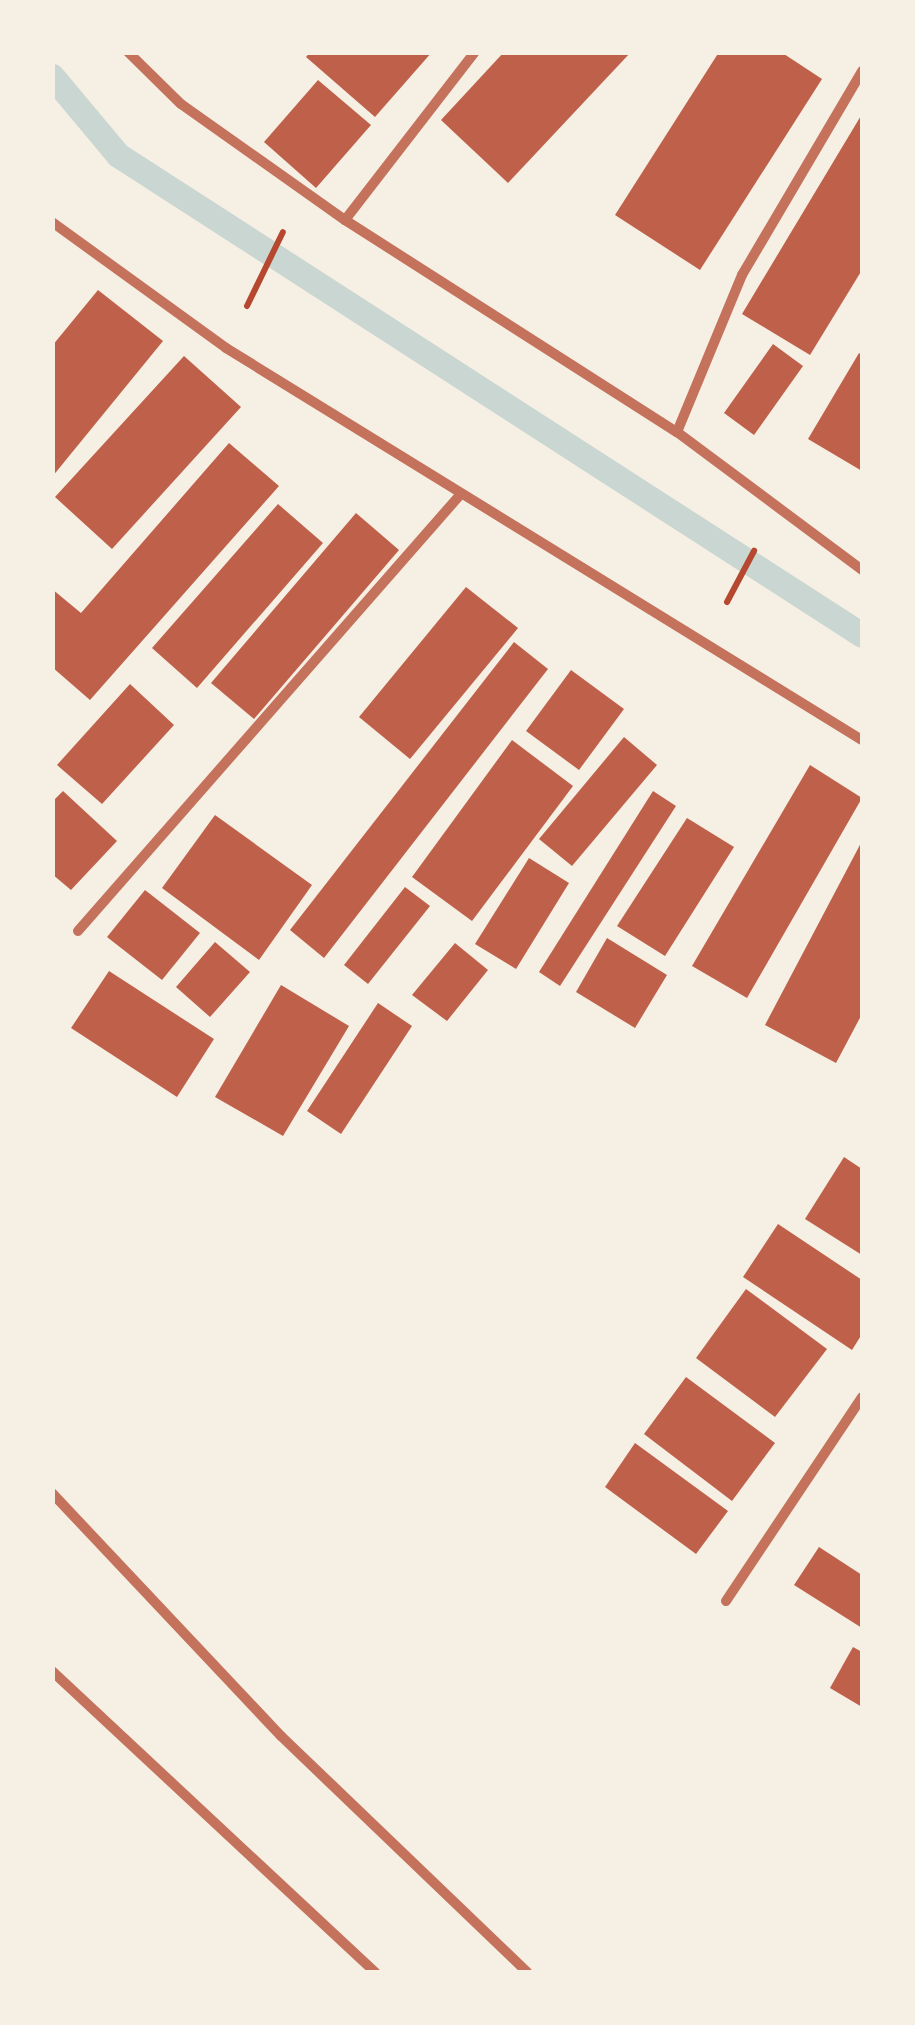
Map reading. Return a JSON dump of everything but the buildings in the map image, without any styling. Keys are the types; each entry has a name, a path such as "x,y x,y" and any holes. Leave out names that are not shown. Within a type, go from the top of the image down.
{"street":[{"path":"128,52 181,104 345,220 677,432 862,570"},
{"path":"345,220 476,52"},
{"path":"677,432 742,276 862,70"},
{"path":"52,222 226,348 862,740"},
{"path":"78,931 460,495"},
{"path":"726,1600 862,1397"},
{"path":"52,1494 281,1736 527,1972"},
{"path":"52,1672 375,1972"}],"path":[{"path":"245,310 286,227"},
{"path":"725,605 759,543"}],"waterway":[{"path":"52,76 118,155 862,635"}]}
